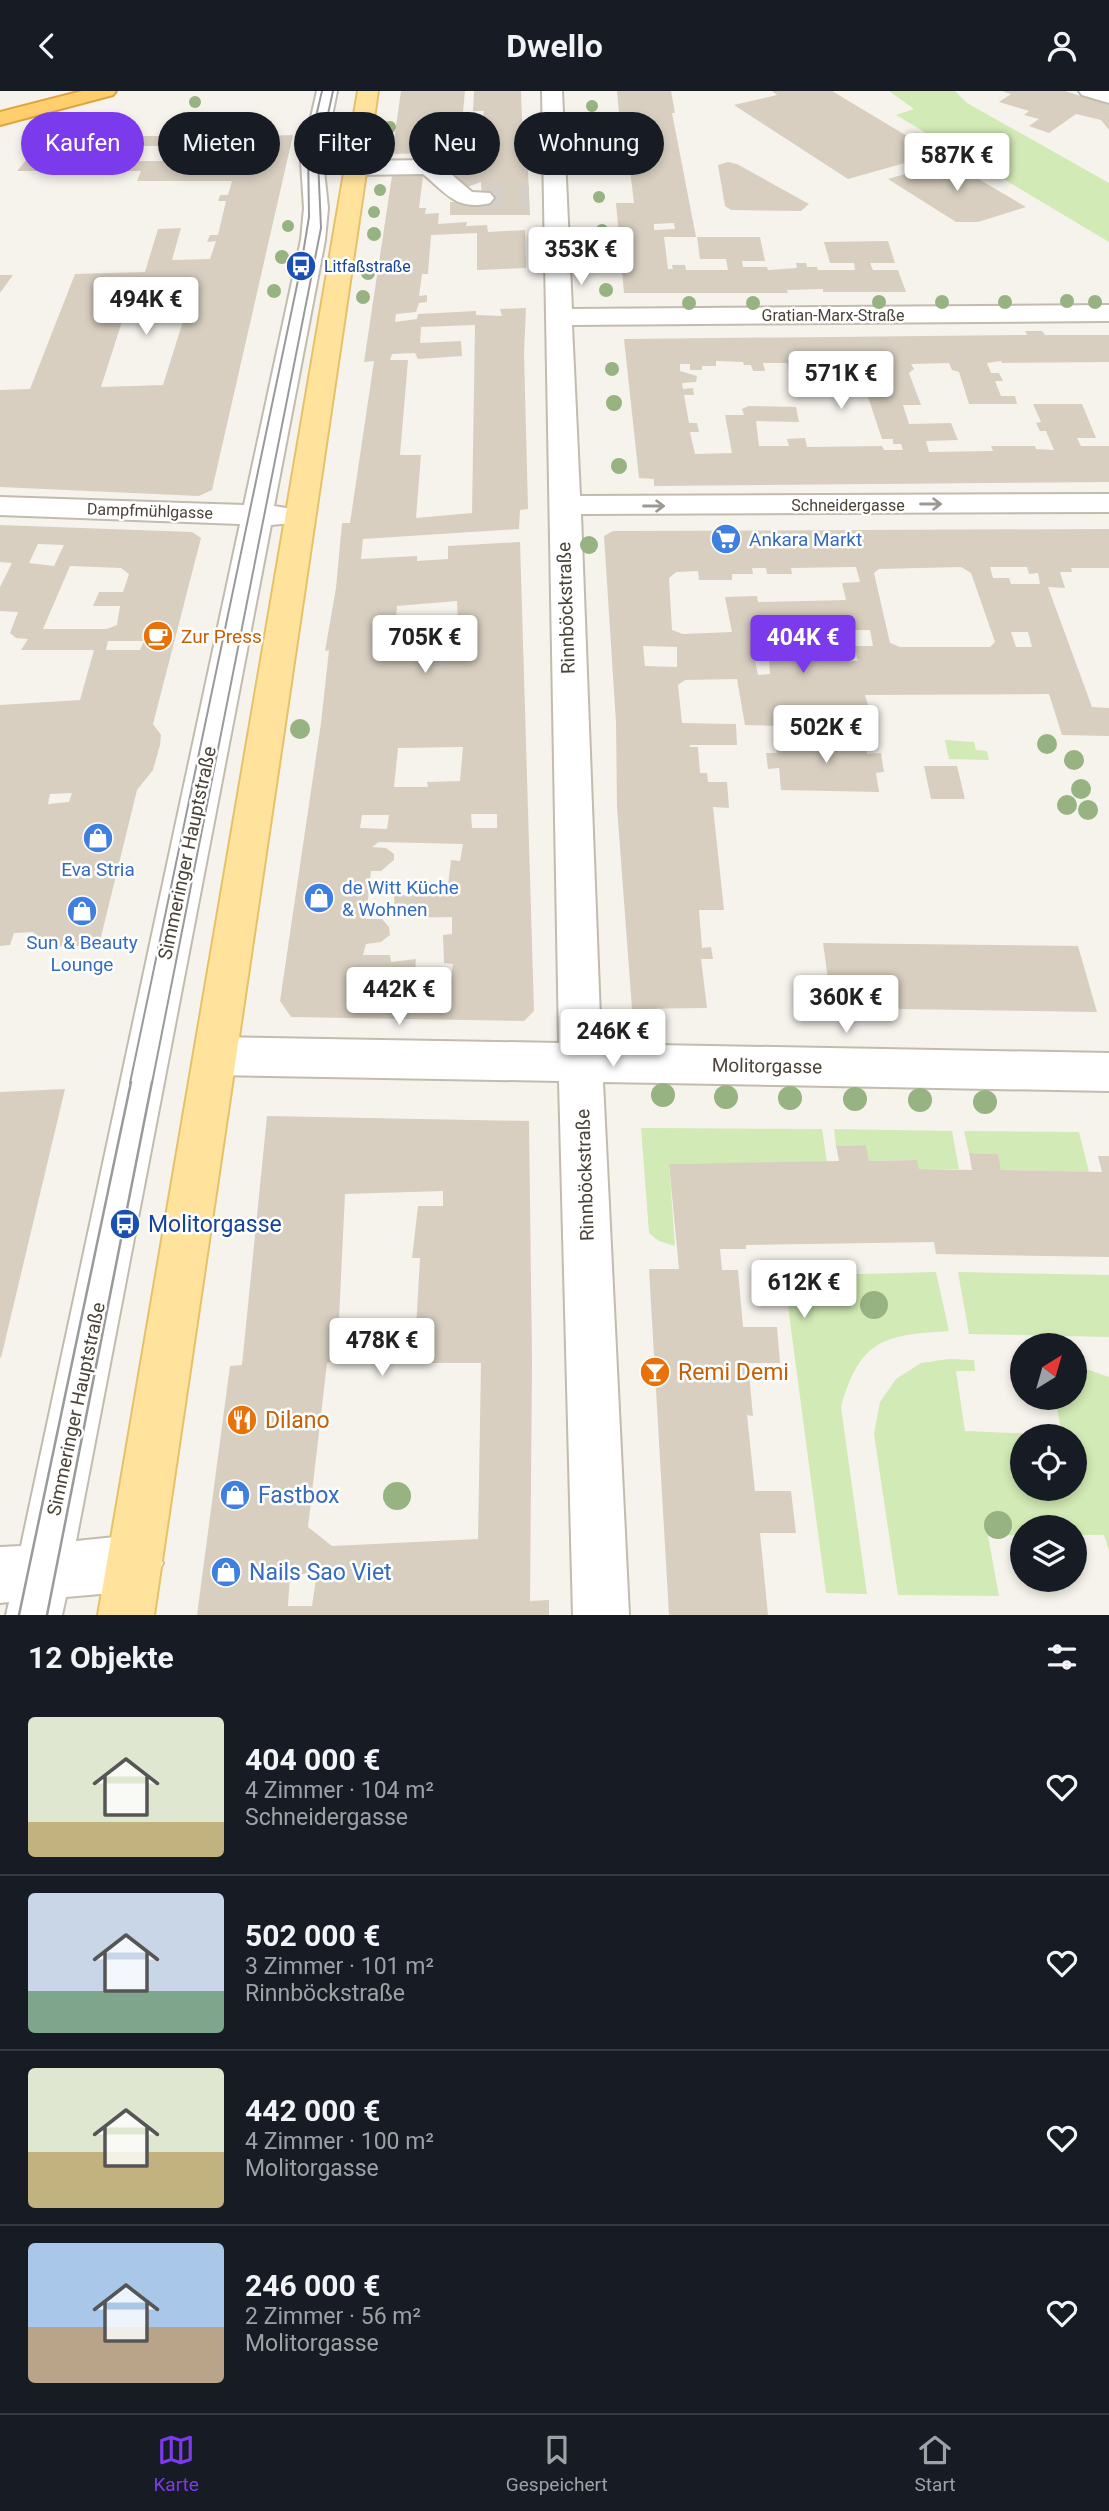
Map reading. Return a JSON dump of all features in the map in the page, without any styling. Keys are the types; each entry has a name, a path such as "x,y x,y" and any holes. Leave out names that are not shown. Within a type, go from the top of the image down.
{"highway":[{"path":"0,119 106,91"}],"main road":[{"path":"365,112 368,91"},
{"path":"126,1615 355,175"}],"street":[{"name":"Simmeringer Hauptstraße","path":"25,1587 257,515 316,225 312,161 327,91"},
{"name":"Rinnböckstraße","path":"552,91 542,198 558,317 571,512 581,1063 601,1615"},
{"path":"1089,91 1109,97"},
{"path":"395,167 429,167 467,198 482,198"},
{"name":"Gratian-Marx-Straße","path":"558,317 1109,313"},
{"name":"Schneidergasse","path":"571,512 1109,503"},
{"name":"Dampfmühlgasse","path":"0,506 300,516"},
{"name":"Molitorgasse","path":"216,1056 1109,1072"},
{"path":"25,1587 135,1563"}],"green space":[{"path":"889,91 955,91 967,103 1109,183 1109,242 896,115 914,109"},
{"path":"945,740 974,742 976,750 987,751 989,760 949,759"},
{"path":"641,1128 822,1129 827,1162 669,1164 675,1246 659,1241 649,1233"},
{"path":"834,1129 952,1131 959,1169 919,1169 916,1160 869,1161 866,1145 836,1146"},
{"path":"964,1131 1079,1132 1089,1172 1001,1170 997,1154 969,1153"},
{"path":"936,1272 949,1331 907,1335 878,1345 866,1354 848,1384 841,1407 867,1594 826,1593 784,1276"},
{"path":"958,1272 1109,1275 1109,1337 1087,1337 1087,1333 969,1334"},
{"path":"948,1359 974,1360 975,1371 956,1371 965,1431 1010,1433 1010,1501 1087,1501 1087,1424 1060,1424 1057,1411 1087,1411 1087,1369 1109,1377 1109,1551 1104,1535 1087,1535 1087,1515 1010,1515 1010,1535 988,1536 999,1596 898,1595 874,1434 880,1402 896,1379 921,1363"}],"building":[{"path":"401,91 465,91 463,112 409,112 409,153 395,154"},
{"path":"474,91 521,91 522,112 514,112 514,175 528,175 530,215 450,215 450,202 482,201 481,182 462,189 445,175 500,175 500,112 473,111"},
{"path":"617,91 671,91 675,113 672,113 696,237 664,237 668,269 673,269 672,265 685,265 686,270 728,270 726,259 700,259 697,237 760,237 765,261 742,261 743,267 767,267 768,270 797,268 796,263 806,263 807,267 817,267 818,270 855,270 854,263 830,263 824,242 888,241 895,263 870,263 873,270 898,270 906,292 823,292 823,289 787,290 788,293 624,293 616,203 634,203 631,175 664,175 664,112 619,112","holes":["674,223 675,229 654,230 654,224"]},
{"path":"772,91 832,91 937,154 848,179 734,105 777,95"},
{"path":"1002,91 1065,91 1109,105 1109,130 1101,120 1076,114 1049,133 1029,126 1039,119 1024,115 1029,111 999,102 1011,94"},
{"path":"280,135 293,135 212,490 199,496 0,487 0,390 30,389 75,274 145,272 158,229 181,228 172,260 210,259 216,241 207,242 210,235 218,235 226,201 218,201 220,195 228,195 232,181 137,181 139,175 144,175 144,161 158,161 158,175 280,175","holes":["195,283 163,385 101,387 134,284"]},
{"path":"144,136 158,136 158,146 144,146"},
{"path":"948,161 1026,207 978,222 956,222 888,179"},
{"path":"728,162 737,164 809,204 801,211 731,210 725,206 718,165"},
{"path":"392,176 423,176 419,208 426,208 425,214 439,213 438,224 467,222 466,226 487,225 488,232 525,230 526,268 477,270 477,233 431,235 428,274 422,274 419,296 427,295 427,302 419,303 416,312 396,314 395,322 417,319 418,314 476,311 476,315 502,316 500,309 526,308 524,353 528,509 520,510 519,529 363,539 361,559 417,556 417,561 448,559 448,546 520,542 534,1011 524,1021 291,1017 280,1001 321,723 329,650 325,651 336,588 342,523 350,523 374,361 364,362","holes":["475,325 472,513 416,518 421,455 400,455 408,360 390,360 392,354 415,353 418,359 462,356 461,341 420,343 421,327","457,601 458,625 395,628 397,606","463,747 460,781 427,782 428,787 394,787 398,748","471,814 497,814 497,828 472,828","362,815 389,815 387,829 360,828","379,842 463,844 460,861 451,860 448,885 460,884 456,896 394,895 395,918 452,917 452,934 443,935 444,963 453,964 451,979 414,979 416,959 391,962 390,955 363,955 366,944 381,942 390,935 389,927 382,919 366,919 371,871 381,871 394,860 394,854 386,848 372,847"]},
{"path":"0,275 13,275 0,293"},
{"path":"1025,331 1042,331 1045,335 1109,335 1109,362 987,363 991,373 999,373 1003,381 995,381 1001,396 1015,396 1017,404 969,404 959,372 952,370 949,363 911,364 914,369 909,373 921,405 903,405 909,424 951,423 958,440 926,441 929,452 993,451 991,446 1035,446 1036,449 1054,450 1046,431 1040,431 1036,423 1041,422 1033,404 1082,404 1096,438 1077,438 1081,446 1109,446 1109,482 654,486 654,479 639,478 624,339 1027,335","holes":["716,361 743,362 744,365 751,365 753,371 765,371 763,363 787,363 789,373 814,372 815,377 842,377 842,372 861,372 858,364 875,367 876,375 869,374 871,383 878,383 882,396 868,397 882,439 893,439 893,444 901,444 903,450 884,450 882,446 807,447 805,438 787,439 789,446 759,446 756,421 799,422 796,407 748,406 742,409 744,415 725,415 732,453 695,454 690,432 699,432 697,423 689,423 684,395 694,395 693,388 683,389 682,383 696,382 697,376 680,371 680,364 690,364 690,370 702,370 702,366 716,366"]},
{"path":"0,525 192,532 201,538 153,724 161,735 160,745 153,770 137,790 99,945 27,948 34,932 14,933 10,945 0,946 0,705 80,700 94,650 21,650 28,639 16,638 10,633 18,612 0,611 0,587 12,563 0,562","holes":["38,544 64,545 54,566 29,563","70,566 121,568 129,574 123,592 99,592 93,606 120,606 117,625 107,629 43,629","108,641 144,641 140,650 106,650","72,793 69,802 48,804 50,794"]},
{"path":"1109,529 1109,568 1071,568 1072,572 1060,572 1065,588 1048,587 1092,707 1109,708 1109,736 1062,735 1049,694 865,695 869,708 776,708 780,726 745,725 737,679 685,680 678,685 682,723 736,724 737,745 690,745 698,747 700,773 707,773 708,782 727,782 729,808 713,807 724,910 699,910 702,948 711,947 713,959 701,959 707,1008 632,1009 617,807 616,723 604,536 613,531","holes":["856,567 860,582 842,583 846,600 758,602 757,596 725,597 732,632 683,634 672,630 669,578 676,572 698,571 699,580 732,580 732,574 753,574 752,568 766,568 767,574 792,574 791,568","961,567 971,573 995,642 990,647 900,647 890,643 874,573 879,569","990,567 1027,567 1029,574 1038,573 1040,584 1011,584 1009,578 993,578","854,630 870,630 873,646 854,646 858,661 836,661 834,656 825,656 823,649 832,647 831,643 855,643","1011,632 1028,632 1032,647 1016,647","750,636 765,636 766,646 789,644 791,648 800,648 801,658 769,660 770,674 758,675","643,646 677,647 677,667 645,666"]},
{"path":"773,738 864,740 867,754 881,753 884,772 876,773 879,792 781,790 779,768 768,769 766,753 777,753"},
{"path":"924,766 957,766 965,799 931,799"},
{"path":"823,943 1078,946 1097,1012 832,1008"},
{"path":"65,1089 1,1358 0,1092"},
{"path":"267,1116 529,1121 532,1361 530,1601 549,1600 549,1615 197,1615 230,1366 242,1365","holes":["443,1191 443,1206 418,1206 412,1258 420,1258 414,1363 481,1363 478,1539 332,1546 308,1527 327,1363 337,1360 345,1194","317,1572 312,1606 288,1606 290,1576"]},
{"path":"866,1145 869,1161 917,1160 919,1169 972,1170 969,1153 998,1154 1001,1170 1102,1172 1098,1156 1109,1156 1109,1257 936,1254 934,1242 746,1245 746,1249 720,1249 722,1270 738,1270 743,1327 777,1327 780,1363 748,1363 753,1416 747,1415 755,1491 791,1491 796,1533 760,1533 768,1615 669,1615 649,1269 679,1269 669,1164 839,1161 836,1146"}],"tunnel":[{"path":"482,198 529,198"}],"tram line":[{"path":"130,1083 301,266 309,217 308,150 322,91"},
{"path":"152,1083 321,228 318,160 333,91"},
{"path":"19,1615 131,1082"},
{"path":"47,1615 152,1082"}],"place":[{"name":"Litfaßstraße","path":"301,266"},
{"name":"Ankara Markt","path":"726,539"},
{"name":"Zur Press","path":"158,636"},
{"name":"Eva Stria","path":"98,838"},
{"name":"de Witt Küche & Wohnen","path":"319,898"},
{"name":"Sun & Beauty Lounge","path":"82,911"},
{"name":"Molitorgasse","path":"125,1224"},
{"name":"Remi Demi","path":"655,1372"},
{"name":"Dilano","path":"242,1420"},
{"name":"Fastbox","path":"235,1495"},
{"name":"Nails Sao Viet","path":"226,1572"}]}
